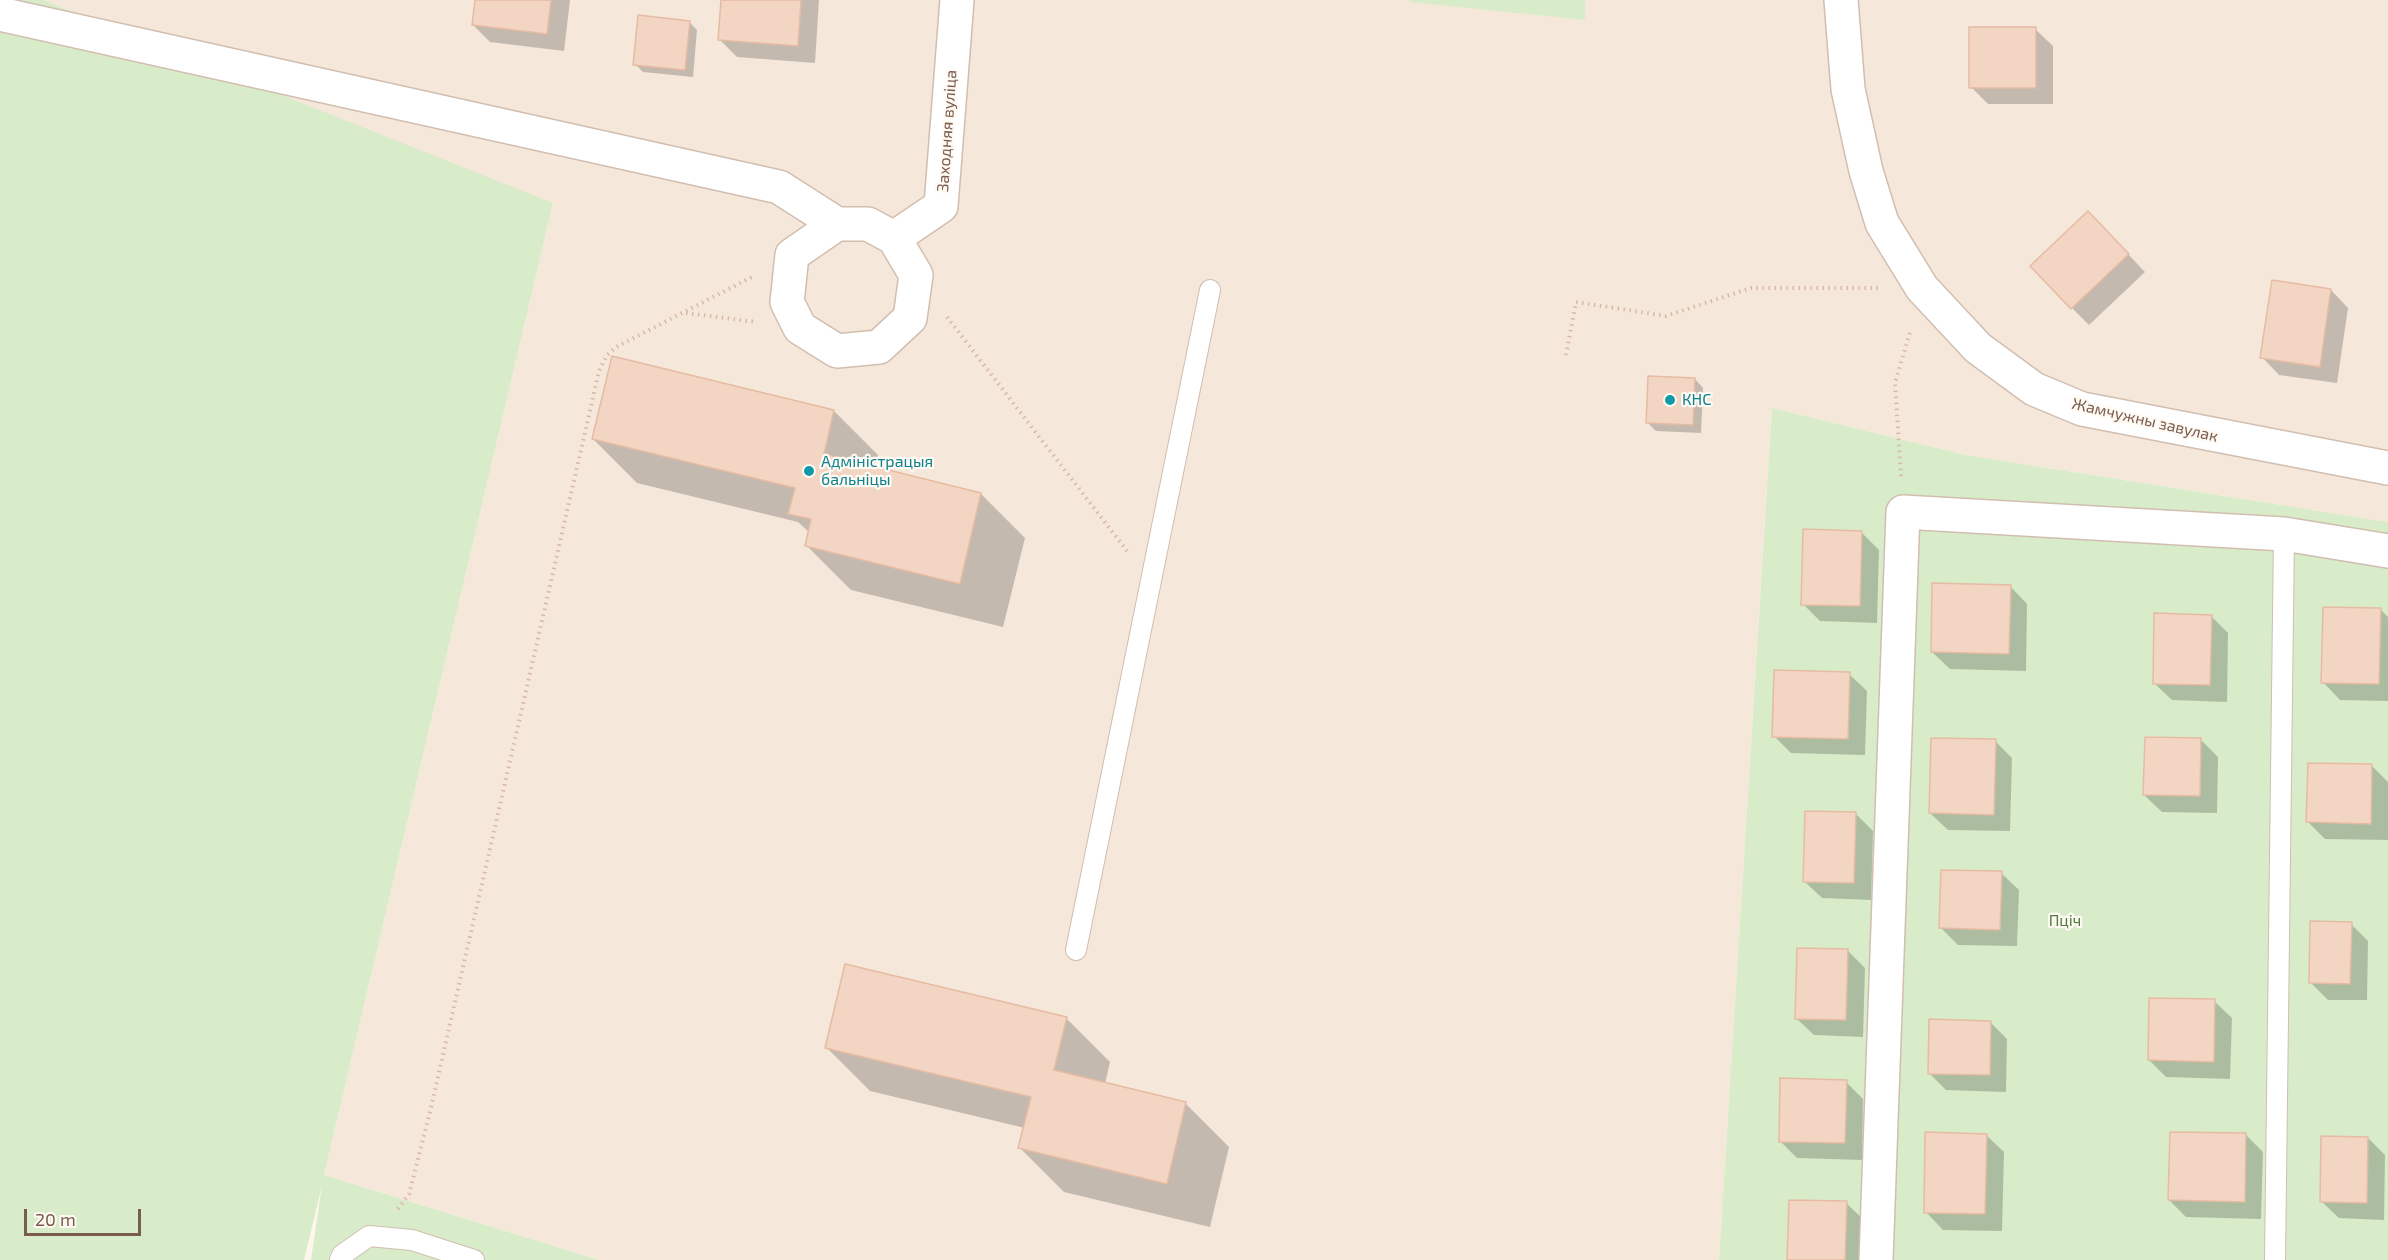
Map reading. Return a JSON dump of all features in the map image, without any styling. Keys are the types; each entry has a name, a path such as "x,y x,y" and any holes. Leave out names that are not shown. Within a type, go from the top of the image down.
{"street":[{"name":"Заходняя вуліца","path":"894,238 941,206 957,0"},
{"name":"Жамчужны завулак","path":"1841,0 1848,89 1866,171 1882,223 1922,288 1978,348 2034,389 2082,410 2388,468"},
{"path":"0,14 779,187 837,224 868,224 894,238 916,275 910,318 879,347 837,351 800,328 787,302 792,255 837,224"},
{"path":"1876,1260 1904,512 2284,534 2388,550"}],"lane":[{"path":"1076,950 1210,290"},
{"path":"2275,1260 2284,534"},
{"path":"340,1260 342,1255 369,1236 412,1240 474,1260"}],"path":[{"path":"369,1236 392,1216 409,1194 599,371 607,355 616,347 686,313 792,255"},
{"path":"916,275 1151,583"},
{"path":"1566,355 1576,302 1666,316 1751,288 1922,288 1895,383 1904,512"},
{"path":"686,313 800,328"}],"shaded area":[{"path":"0,0 2388,0 2388,522 1966,455 1772,408 1719,1260 599,1260 324,1175 553,203"}],"green space":[{"path":"0,0 43,0 553,203 324,1175 599,1260 311,1260 322,1185 304,1260 0,1260"},
{"path":"1409,0 1585,0 1585,20 1409,2"},
{"name":"Пціч","path":"1772,408 1966,455 2388,522 2388,1260 1719,1260"}],"building":[{"path":"475,0 551,0 547,34 472,25"},
{"path":"721,0 801,0 798,46 718,40"},
{"path":"638,15 690,21 685,70 633,65"},
{"path":"1969,27 2036,27 2036,88 1969,88"},
{"path":"2088,211 2129,254 2071,309 2030,266"},
{"path":"2272,280 2331,289 2320,367 2260,358"},
{"name":"Адміністрацыя бальніцы","path":"612,356 834,410 824,454 981,493 960,584 805,546 811,519 788,514 795,488 592,439"},
{"name":"КНС","path":"1648,376 1695,378 1693,425 1646,423"},
{"path":"1803,529 1862,531 1860,606 1801,605"},
{"path":"1932,583 2011,585 2009,654 1931,652"},
{"path":"2323,607 2381,608 2379,684 2321,683"},
{"path":"2154,613 2212,615 2210,685 2153,684"},
{"path":"1774,670 1850,672 1848,739 1772,737"},
{"path":"2145,737 2201,738 2200,796 2143,795"},
{"path":"1931,738 1996,739 1994,815 1929,813"},
{"path":"2308,763 2372,764 2371,824 2306,822"},
{"path":"1805,811 1856,812 1854,883 1803,882"},
{"path":"1941,870 2002,871 2000,930 1939,928"},
{"path":"2310,921 2352,922 2350,984 2309,983"},
{"path":"1797,948 1848,949 1846,1020 1795,1019"},
{"path":"845,964 1067,1017 1054,1070 1186,1102 1167,1184 1018,1148 1031,1097 825,1048"},
{"path":"2149,998 2215,999 2214,1062 2148,1060"},
{"path":"1929,1019 1991,1021 1990,1075 1928,1074"},
{"path":"1780,1078 1847,1080 1845,1143 1779,1142"},
{"path":"1925,1132 1987,1134 1985,1214 1924,1213"},
{"path":"2170,1132 2246,1133 2245,1202 2168,1200"},
{"path":"2321,1136 2368,1137 2367,1203 2320,1202"},
{"path":"1789,1200 1847,1201 1845,1260 1787,1260"}],"place":[{"name":"КНС","path":"1670,400"},
{"name":"Адміністрацыя бальніцы","path":"809,471"}]}
